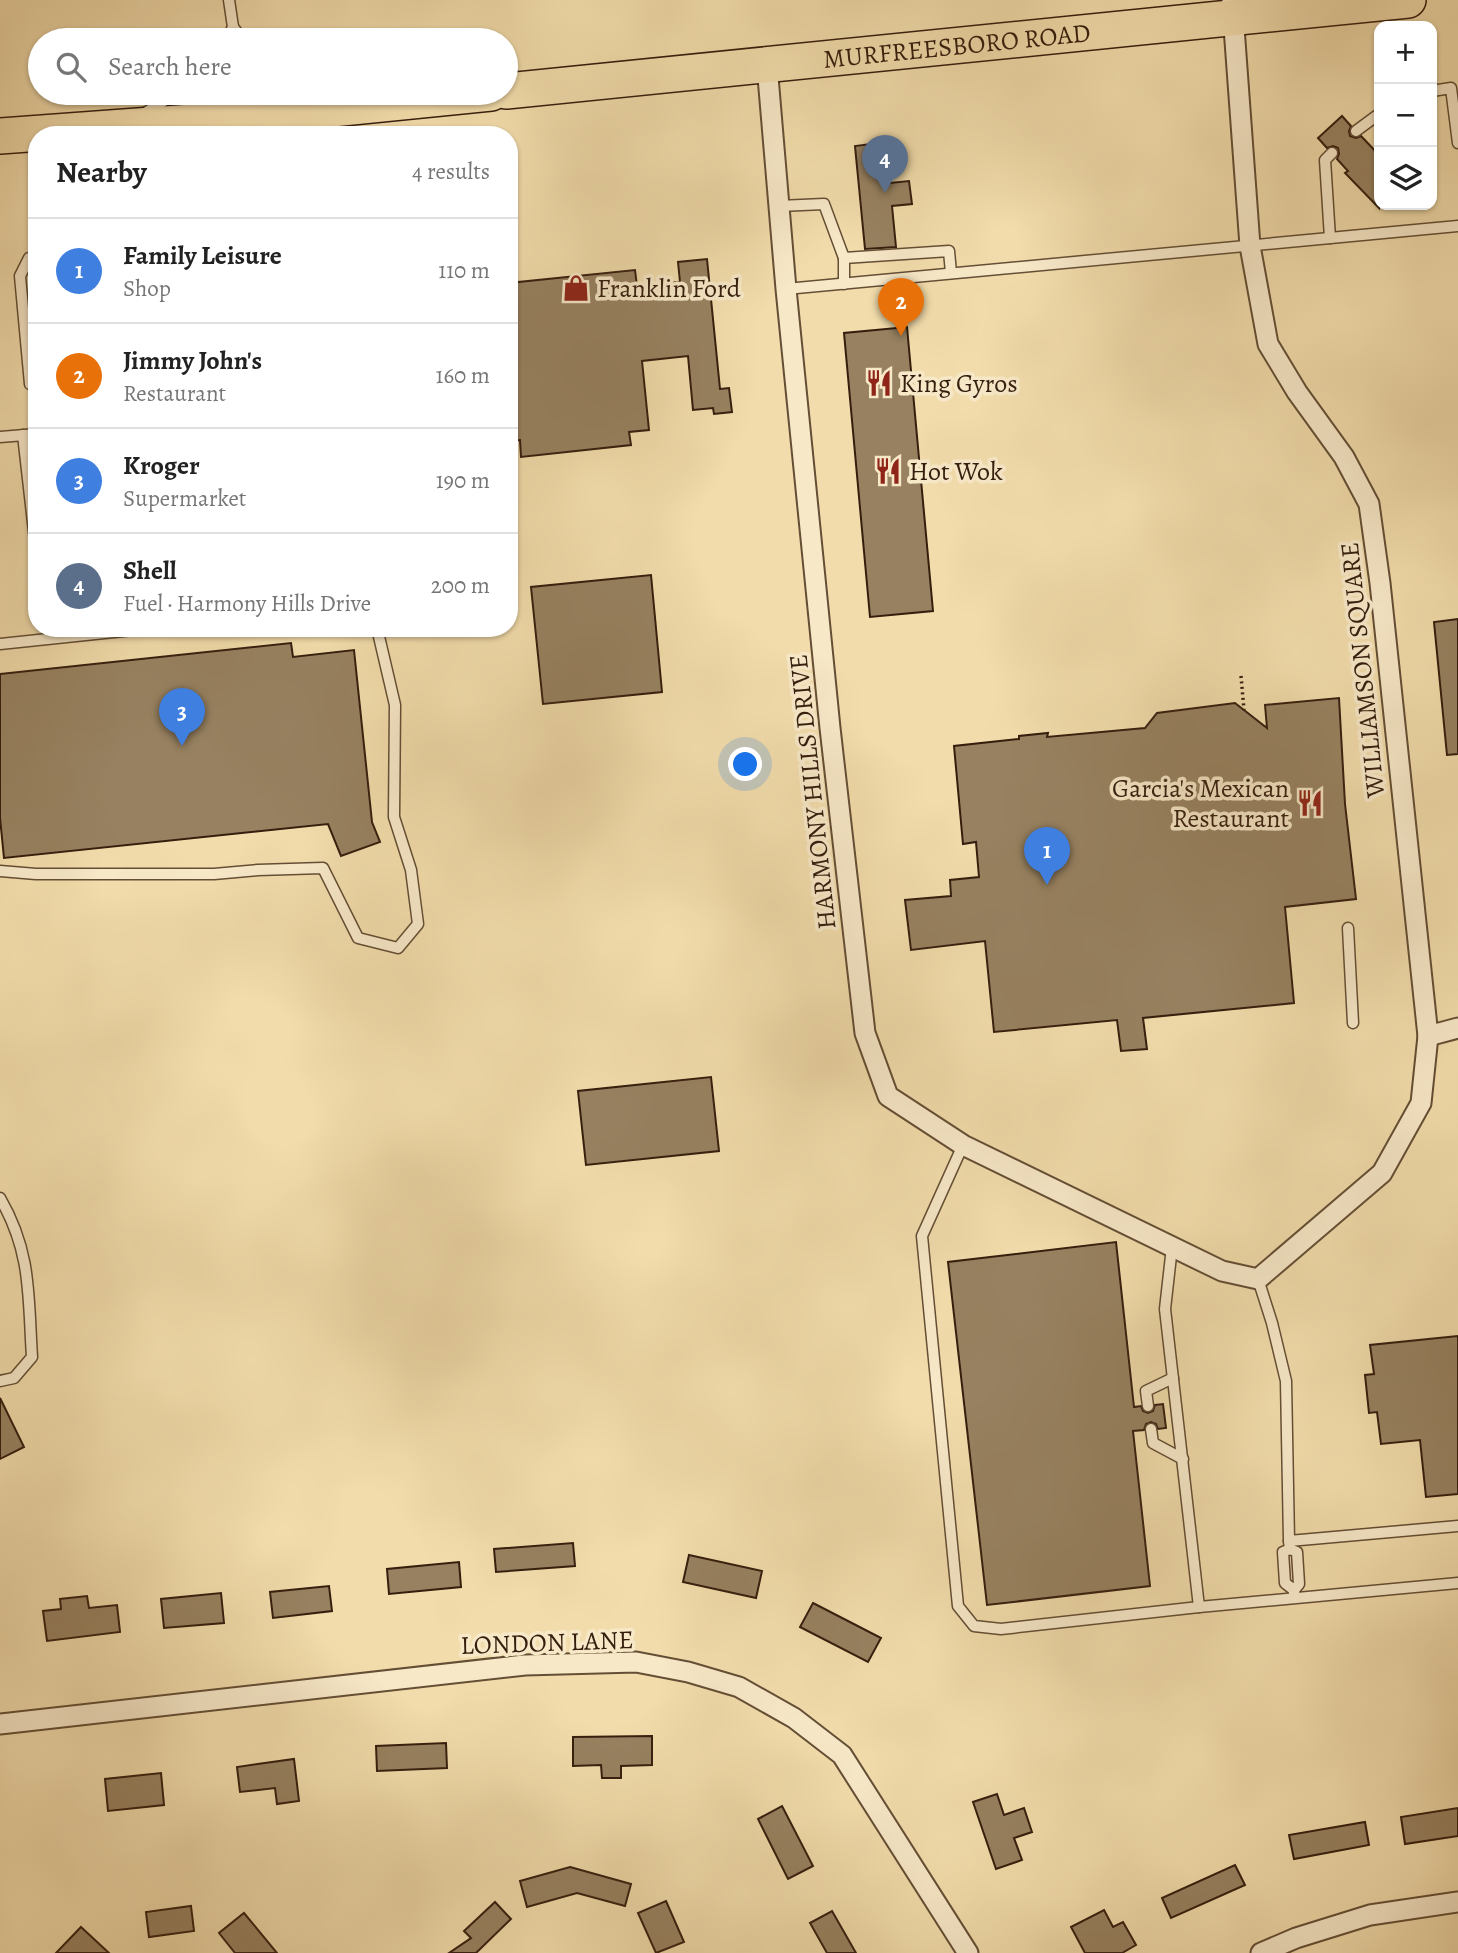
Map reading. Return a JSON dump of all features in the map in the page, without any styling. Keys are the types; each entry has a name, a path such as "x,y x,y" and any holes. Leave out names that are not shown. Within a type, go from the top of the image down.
{"highway":[{"name":"MURFREESBORO ROAD","path":"518,90 767,65 1233,9 1408,0"},
{"path":"124,126 303,118 401,105"},
{"path":"0,136 28,134"}],"street":[{"name":"WILLIAMSON SQUARE","path":"1233,9 1250,246 1268,344 1297,392 1344,457 1369,504 1380,583 1428,1036 1421,1103 1382,1173 1258,1279"},
{"name":"HARMONY HILLS DRIVE","path":"767,65 786,289 830,729 865,1033 888,1096 963,1145 1222,1271 1258,1279"},
{"path":"1428,1036 1458,1028"},
{"name":"LONDON LANE","path":"0,1724 525,1665 636,1662 688,1672 739,1687 794,1718 842,1755 968,1953"},
{"path":"1261,1953 1296,1938 1370,1916 1458,1902"}],"lane":[{"path":"229,0 233,27"},
{"path":"1437,90 1451,88 1458,143"},
{"path":"124,126 158,105"},
{"path":"1356,131 1374,118"},
{"path":"1330,238 1325,160 1332,153"},
{"path":"779,206 824,204 844,258 844,284"},
{"path":"786,289 1458,226"},
{"path":"844,258 949,251 951,274"},
{"path":"28,265 20,276 28,362"},
{"path":"23,435 28,479"},
{"path":"0,437 28,435"},
{"path":"0,644 29,637"},
{"path":"0,871 36,874 214,874 323,869 358,938 398,948 418,924 411,870 394,817 395,705 379,637"},
{"path":"1348,928 1353,1023"},
{"path":"963,1145 922,1236 958,1606 974,1626 1001,1629 1294,1594 1458,1583"},
{"path":"0,1198 13,1221 26,1262 32,1357 14,1378 0,1381"},
{"path":"1172,1247 1165,1309 1199,1607"},
{"path":"1258,1279 1286,1381 1290,1545 1297,1552 1299,1584 1294,1594"},
{"path":"1148,1406 1146,1391 1173,1378"},
{"path":"1151,1429 1153,1443 1182,1459"},
{"path":"1290,1545 1458,1526"}],"path":[{"path":"1241,676 1244,710"}],"building":[{"path":"1342,116 1351,126 1350,136 1361,136 1374,150 1374,203 1345,173 1348,171 1337,159 1338,148 1327,148 1318,138"},
{"path":"886,142 890,183 909,181 912,204 892,206 896,247 865,249 855,146"},
{"path":"707,259 720,389 729,388 732,412 714,414 713,408 693,410 688,356 642,361 649,430 629,432 631,445 521,457 518,440 518,282 635,270 637,286 680,282 678,262"},
{"path":"907,327 933,611 870,617 844,333"},
{"path":"651,575 662,692 543,704 531,587"},
{"path":"1458,619 1458,754 1447,755 1434,622"},
{"path":"291,643 293,657 354,650 372,822 380,842 341,856 328,824 4,858 0,818 0,674"},
{"path":"1339,698 1345,804 1356,899 1285,907 1294,1003 1143,1018 1147,1049 1121,1051 1117,1020 994,1032 985,941 911,950 905,900 951,896 950,880 979,877 976,842 963,844 954,746 1048,733 1047,737 1145,728 1157,713 1235,703 1267,728 1265,705"},
{"path":"711,1077 719,1151 586,1165 578,1091"},
{"path":"1116,1242 1134,1407 1141,1406 1143,1411 1148,1413 1153,1411 1155,1405 1163,1404 1166,1428 1158,1429 1156,1424 1151,1422 1146,1424 1144,1430 1133,1431 1150,1586 987,1605 948,1262"},
{"path":"1458,1336 1458,1494 1426,1497 1420,1440 1381,1444 1377,1412 1369,1413 1365,1375 1374,1374 1370,1345"},
{"path":"0,1398 24,1447 0,1459"},
{"path":"573,1543 575,1566 496,1572 494,1549"},
{"path":"689,1555 762,1571 756,1598 683,1582"},
{"path":"459,1562 461,1587 389,1594 387,1569"},
{"path":"329,1586 332,1611 273,1618 270,1592"},
{"path":"221,1593 224,1623 164,1628 161,1599"},
{"path":"87,1596 89,1608 117,1605 120,1632 47,1641 43,1611 61,1609 60,1599"},
{"path":"813,1603 881,1638 868,1662 800,1627"},
{"path":"652,1736 652,1765 621,1766 621,1778 602,1778 601,1765 573,1766 573,1737"},
{"path":"446,1743 447,1768 377,1771 376,1746"},
{"path":"294,1759 299,1801 277,1804 275,1788 240,1792 237,1767"},
{"path":"161,1773 164,1805 108,1811 105,1779"},
{"path":"997,1794 1004,1815 1024,1808 1032,1832 1014,1838 1022,1860 996,1869 973,1802"},
{"path":"782,1806 813,1866 788,1879 758,1819"},
{"path":"1458,1808 1458,1836 1405,1844 1401,1817"},
{"path":"1365,1822 1369,1845 1294,1859 1289,1835"},
{"path":"1235,1865 1245,1885 1171,1918 1162,1898"},
{"path":"570,1867 631,1884 625,1906 577,1893 527,1907 520,1881"},
{"path":"666,1901 684,1942 656,1953 638,1913"},
{"path":"495,1902 511,1919 476,1953 449,1953 471,1938 464,1931"},
{"path":"191,1906 194,1931 149,1937 146,1912"},
{"path":"1104,1910 1113,1927 1123,1922 1136,1945 1122,1953 1085,1953 1071,1927"},
{"path":"832,1911 856,1953 827,1953 810,1923"},
{"path":"244,1913 277,1953 235,1953 219,1933"},
{"path":"81,1927 109,1953 56,1953"}],"place":[{"name":"Shell","path":"885,193"},
{"name":"Franklin Ford","path":"576,288"},
{"name":"Jimmy John's","path":"901,336"},
{"name":"King Gyros","path":"879,383"},
{"name":"Hot Wok","path":"888,471"},
{"name":"Kroger","path":"182,746"},
{"name":"Garcia's Mexican Restaurant","path":"1310,803"},
{"name":"Family Leisure","path":"1047,885"}]}
